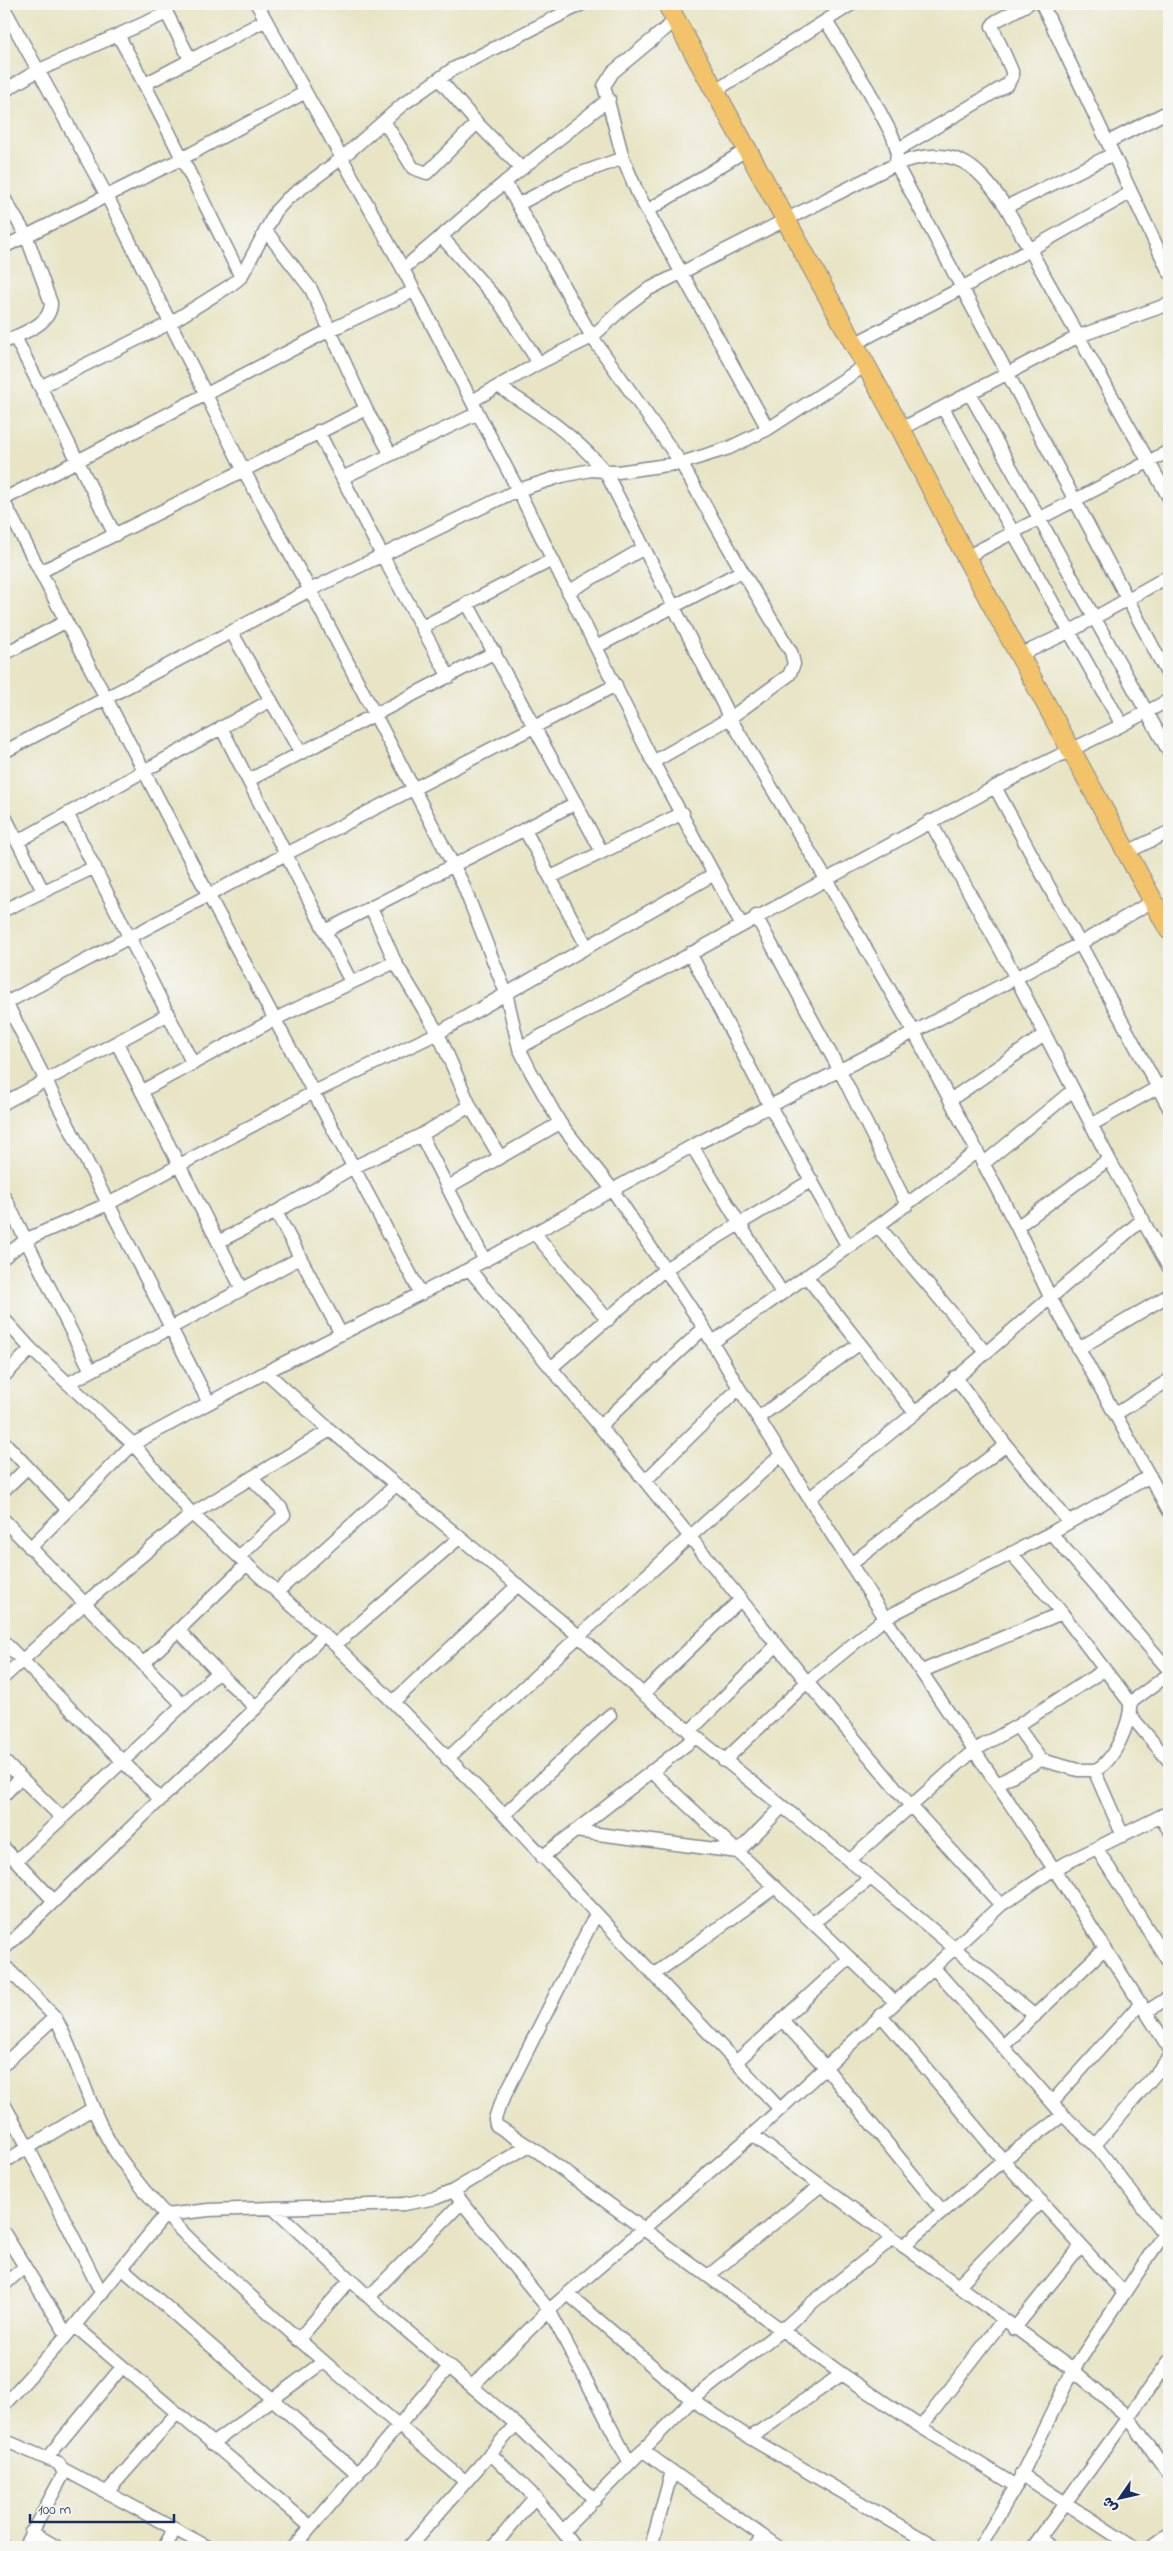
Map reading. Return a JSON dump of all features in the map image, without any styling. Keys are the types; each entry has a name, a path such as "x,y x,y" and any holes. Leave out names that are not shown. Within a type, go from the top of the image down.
{"highway":[{"path":"666,4 866,365 966,557 1125,853 1169,930"}],"street":[{"path":"257,4 304,93 403,269 518,490 653,762 683,813 740,924"},
{"path":"42,386 170,323 231,285 241,277 276,211 287,199 342,158 402,105 453,69 582,4"},
{"path":"715,91 852,4"},
{"path":"897,150 1008,84 1012,71 992,26 996,21 1028,4"},
{"path":"1042,4 1169,272"},
{"path":"4,8 107,196 244,471 310,590 462,882 506,994 519,1048 560,1123 612,1189 704,1328 739,1388 885,1618 1054,1869 1169,2048"},
{"path":"4,90 37,71 118,35 165,8 190,59"},
{"path":"146,84 266,20"},
{"path":"676,20 610,76 604,86 609,99 623,158 647,211 768,430"},
{"path":"826,21 869,91 893,137 897,150 896,164 960,289 1008,374 1169,677"},
{"path":"118,35 146,84 181,160 241,277"},
{"path":"439,79 477,123 522,169"},
{"path":"4,247 181,160 304,93"},
{"path":"403,269 505,182 609,99"},
{"path":"1006,207 1111,148 1169,111"},
{"path":"384,121 413,168 428,173 477,123"},
{"path":"647,211 748,149"},
{"path":"342,478 475,407 498,386 592,337 623,308 647,290 896,164 918,157 943,155 971,166 987,179 1006,207 1169,498"},
{"path":"519,204 568,178 623,158"},
{"path":"505,182 592,337 681,463 742,571 791,652 794,664 789,675 730,718 653,762"},
{"path":"854,344 960,289 1130,193"},
{"path":"4,198 26,235 51,303 51,312 46,320 9,340 42,386 114,535"},
{"path":"266,231 311,289 366,409 390,453"},
{"path":"441,236 499,302 539,363"},
{"path":"414,290 330,330 78,459 4,501 143,772 314,1092 352,1168 421,1294"},
{"path":"901,430 1079,336 1169,304"},
{"path":"4,752 232,633 310,590 518,490 562,476 590,470 618,472 681,463 729,448 768,430 866,365"},
{"path":"498,386 554,422 582,445 605,471 730,718 914,1032 1017,1227 1051,1299 1169,1511"},
{"path":"970,394 1169,752"},
{"path":"943,408 1122,725"},
{"path":"40,572 366,409"},
{"path":"318,432 382,555 449,677"},
{"path":"966,557 1075,502 1169,451"},
{"path":"568,592 644,548"},
{"path":"422,627 552,560"},
{"path":"596,647 742,571"},
{"path":"1020,655 1069,632 1169,576"},
{"path":"467,603 602,852"},
{"path":"4,654 65,622"},
{"path":"232,633 301,753"},
{"path":"249,780 376,716 495,652"},
{"path":"209,1403 5,1002 286,854 616,686"},
{"path":"17,842 271,700"},
{"path":"519,1048 740,924 930,821 1169,700"},
{"path":"221,727 351,982"},
{"path":"995,787 1081,943 1164,1084 1169,1108"},
{"path":"325,931 453,864 576,803"},
{"path":"551,877 683,813"},
{"path":"4,815 43,892"},
{"path":"68,815 193,1064"},
{"path":"930,821 1016,978 1072,1091 1144,1219 1169,1268"},
{"path":"524,830 587,947"},
{"path":"1125,853 1169,832"},
{"path":"4,910 95,867"},
{"path":"4,1257 27,1239 108,1204 314,1092 438,1033 714,874"},
{"path":"30,1548 133,1444 266,1372 485,1261 692,1146 840,1071 1081,943 1152,901"},
{"path":"371,907 395,962 438,1033 470,1106 500,1157"},
{"path":"756,916 840,1071 907,1205"},
{"path":"690,953 770,1106 848,1246"},
{"path":"142,1091 275,1019 395,962"},
{"path":"4,1103 169,1014"},
{"path":"950,1100 1044,1035"},
{"path":"117,1042 178,1166 242,1289"},
{"path":"1090,1124 1164,1084"},
{"path":"983,1164 1072,1091"},
{"path":"218,1242 276,1212 352,1168 421,1135 470,1106"},
{"path":"448,1187 560,1123"},
{"path":"421,1135 485,1261"},
{"path":"692,1146 782,1293"},
{"path":"713,1342 878,1226 976,1152"},
{"path":"1017,1227 1109,1159"},
{"path":"551,1368 665,1269 812,1180"},
{"path":"4,1196 92,1371"},
{"path":"276,1212 341,1334"},
{"path":"810,1498 915,1413 955,1377 1051,1299 1144,1219"},
{"path":"878,1226 985,1352"},
{"path":"535,1234 608,1320"},
{"path":"69,1383 300,1258"},
{"path":"469,1269 645,1480 689,1537 910,1806 1001,1905"},
{"path":"806,1276 915,1413"},
{"path":"1078,1349 1169,1295"},
{"path":"4,1318 32,1349 133,1444 192,1514 335,1645 393,1702 447,1760 504,1815 780,2109"},
{"path":"600,1426 704,1328"},
{"path":"758,1418 859,1344"},
{"path":"4,1376 32,1349"},
{"path":"266,1372 330,1430 579,1636 643,1694 871,1878 1035,2016"},
{"path":"955,1377 1006,1445 1068,1522"},
{"path":"1116,1414 1169,1380"},
{"path":"645,1480 739,1388"},
{"path":"4,1677 20,1660 84,1603 192,1514 330,1430"},
{"path":"4,1442 67,1509"},
{"path":"851,1564 1006,1445"},
{"path":"447,1760 579,1636 781,1455"},
{"path":"4,1490 27,1468"},
{"path":"724,1761 807,1682 885,1618 1051,1533 1150,1476"},
{"path":"143,1664 179,1630 284,1515 281,1508 251,1478"},
{"path":"277,1592 396,1485"},
{"path":"4,1520 182,1704"},
{"path":"1051,1533 1169,1670"},
{"path":"335,1645 459,1538"},
{"path":"1011,1552 1062,1613 1130,1703 1131,1716 1106,1763 1094,1770 1078,1770 1042,1760 1017,1726"},
{"path":"393,1702 518,1586"},
{"path":"643,1694 740,1599"},
{"path":"922,1671 1062,1613"},
{"path":"179,1630 218,1672 256,1708"},
{"path":"4,1949 53,1900 161,1800 256,1708 323,1635"},
{"path":"4,1642 161,1800"},
{"path":"542,1857 651,1771 692,1734 777,1645"},
{"path":"849,1861 973,1751 1017,1726 1104,1670"},
{"path":"16,1861 218,1672"},
{"path":"1130,1703 1169,1674"},
{"path":"504,1815 610,1715"},
{"path":"1131,1716 1169,1761"},
{"path":"997,1784 1042,1760"},
{"path":"4,1761 61,1817"},
{"path":"1094,1770 1123,1836"},
{"path":"651,1771 774,1888 814,1922 895,2002"},
{"path":"4,1795 20,1778"},
{"path":"738,1852 782,1807"},
{"path":"472,2386 549,2310 752,2135 1001,1905 1054,1869 1165,1815 1169,1830"},
{"path":"575,1831 738,1852"},
{"path":"4,1848 53,1900"},
{"path":"1097,1849 1169,1963"},
{"path":"814,1922 871,1878"},
{"path":"653,1975 774,1888"},
{"path":"596,1914 494,2119 499,2129 528,2146 644,2228 842,2374 921,2427 1018,2480 1065,2502 1133,2547"},
{"path":"1003,2046 1106,1948"},
{"path":"736,2062 850,1958"},
{"path":"4,1964 55,2017 75,2056 92,2109 118,2156 140,2187 165,2215 298,2340 466,2482"},
{"path":"934,1968 1063,2115 1095,2146 1167,2234 1072,2370 1018,2480 980,2547"},
{"path":"1052,2102 1144,2007 1169,1997"},
{"path":"881,2015 1003,2160 1124,2293"},
{"path":"4,2064 55,2017"},
{"path":"782,2020 826,2068 943,2212"},
{"path":"1095,2146 1169,2058"},
{"path":"4,2104 28,2147 102,2294"},
{"path":"4,2162 92,2109"},
{"path":"903,2246 1003,2160 1063,2115"},
{"path":"752,2135 1072,2370 1128,2417 1169,2474"},
{"path":"4,2405 71,2331 165,2215 209,2210 404,2204 436,2198 453,2191 528,2146"},
{"path":"708,2276 820,2186"},
{"path":"453,2191 549,2310 629,2462"},
{"path":"958,2286 1041,2201"},
{"path":"369,2297 462,2202"},
{"path":"273,2208 369,2297 516,2424 595,2500"},
{"path":"4,2233 24,2267 71,2331 122,2367 311,2527"},
{"path":"563,2531 692,2400 783,2329 813,2302 892,2239"},
{"path":"1014,2329 1081,2246"},
{"path":"4,2285 24,2267"},
{"path":"123,2269 272,2401 358,2474"},
{"path":"298,2340 350,2280"},
{"path":"568,2294 692,2400 750,2438 936,2547"},
{"path":"921,2427 1003,2320"},
{"path":"1051,2547 1036,2542 1169,2361"},
{"path":"212,2444 323,2362"},
{"path":"46,2458 122,2367"},
{"path":"294,2547 449,2367"},
{"path":"750,2438 842,2374"},
{"path":"107,2492 177,2413"},
{"path":"409,2547 516,2424"},
{"path":"4,2440 46,2458 208,2547"},
{"path":"642,2450 778,2547"},
{"path":"490,2453 534,2497 575,2547"},
{"path":"24,2547 63,2478 63,2469"},
{"path":"651,2547 672,2471"},
{"path":"493,2547 534,2497"},
{"path":"164,2547 174,2530"},
{"path":"31,2532 57,2547"},
{"path":"1151,2547 1169,2534"},
{"path":"755,2547 763,2536"}]}
